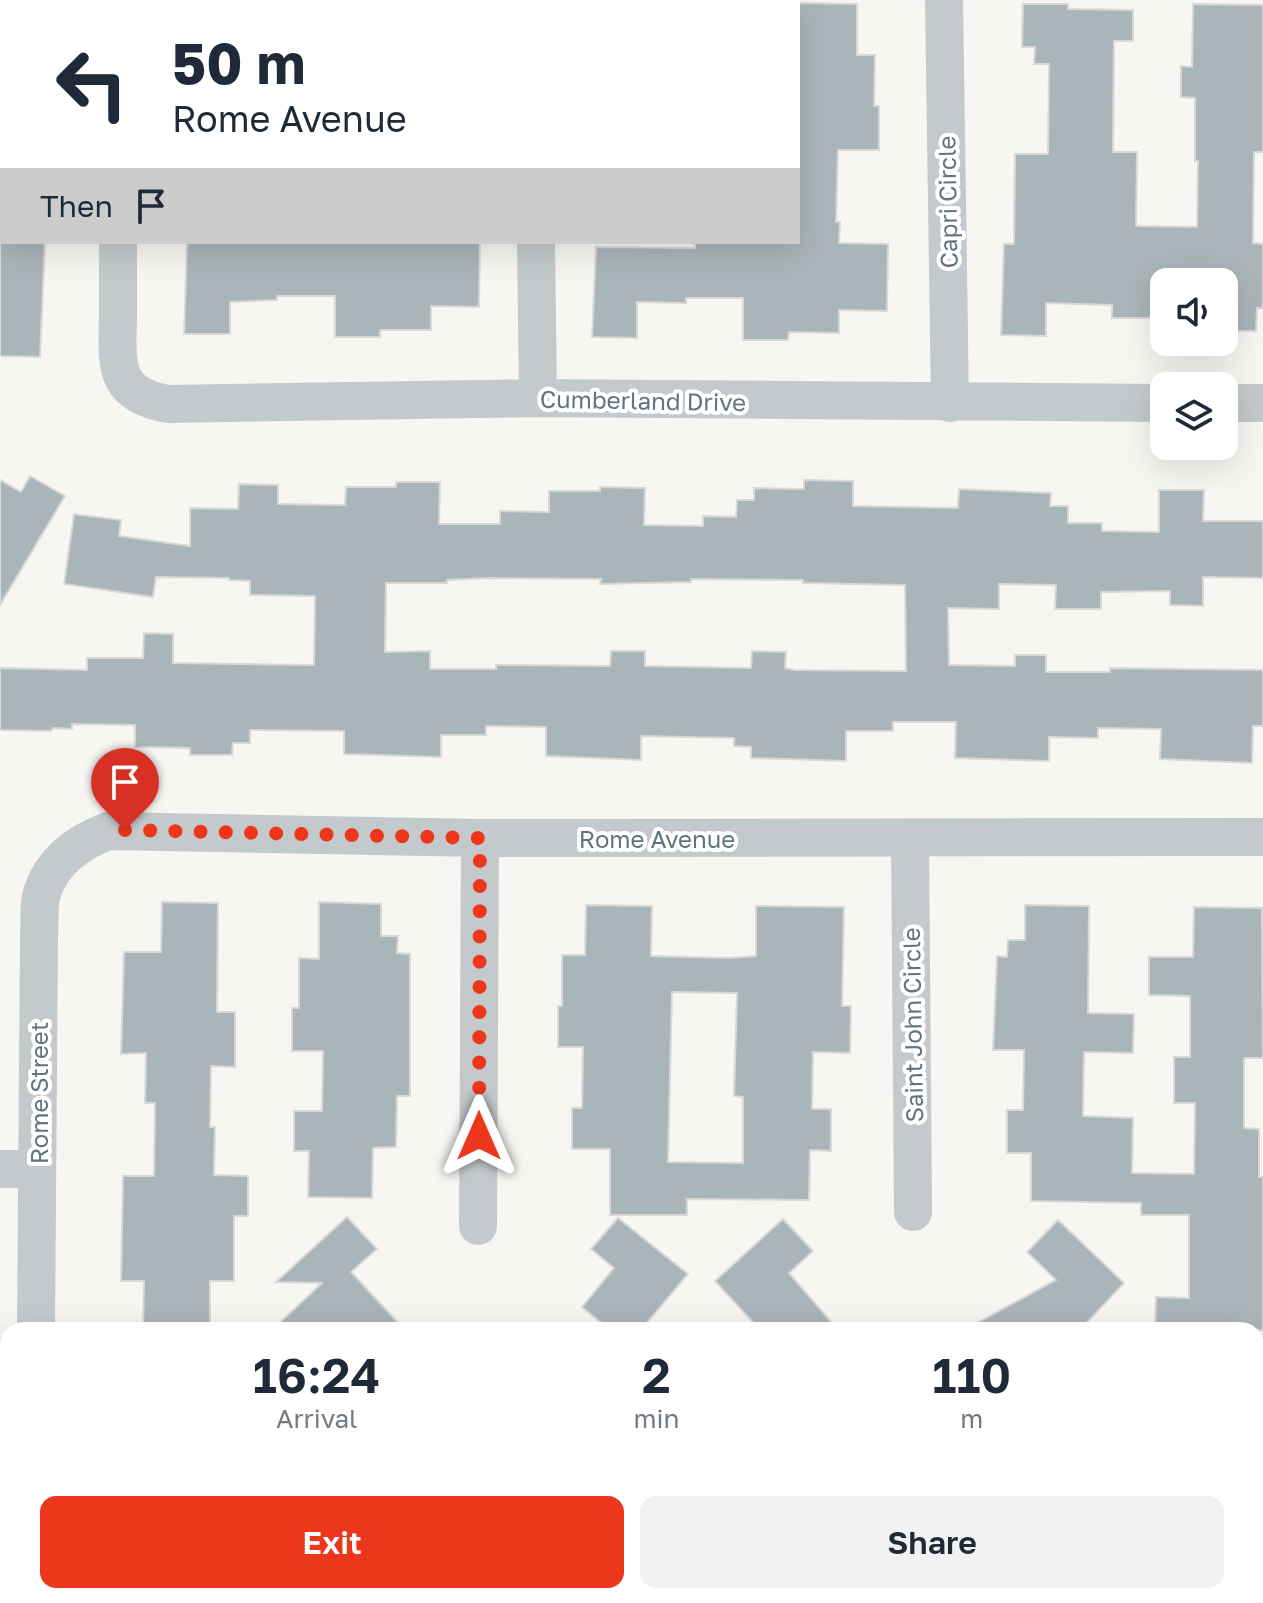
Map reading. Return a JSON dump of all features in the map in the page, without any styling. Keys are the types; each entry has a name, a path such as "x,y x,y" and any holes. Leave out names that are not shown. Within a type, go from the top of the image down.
{"street":[{"name":"Capri Circle","path":"944,0 950,403"},
{"name":"Cumberland Drive","path":"118,244 116,362 128,386 147,401 169,404 538,398 1150,403"},
{"path":"536,244 538,398"},
{"path":"1238,403 1263,403"},
{"name":"Rome Avenue","path":"60,860 81,841 108,831 480,838 1263,837"},
{"path":"478,1226 480,838"},
{"name":"Saint John Circle","path":"910,839 913,1212"},
{"name":"Rome Street","path":"36,1322 39,936 42,891 60,860"},
{"path":"0,1169 37,1169"}],"building":[{"path":"800,3 857,4 857,55 875,55 874,106 879,106 879,150 838,150 836,222 840,222 839,243 888,244 887,311 839,310 839,333 789,332 788,340 743,340 743,298 686,298 686,303 637,302 637,338 592,337 596,247 695,248 695,244 800,244"},
{"path":"1023,4 1068,4 1068,9 1133,10 1133,41 1114,41 1113,152 1137,152 1136,226 1197,227 1195,98 1181,97 1181,66 1192,67 1193,4 1263,5 1263,152 1254,152 1253,243 1263,244 1263,308 1257,308 1256,331 1238,331 1238,268 1150,268 1150,318 1112,318 1112,305 1046,303 1046,336 1001,335 1004,244 1014,244 1015,154 1048,154 1049,64 1034,64 1035,47 1022,47"},
{"path":"0,244 45,244 40,357 0,356"},
{"path":"187,244 480,244 479,307 431,306 431,330 380,330 380,337 335,337 335,296 277,296 277,300 230,302 230,334 184,334"},
{"path":"30,476 65,496 0,605 0,480 21,492"},
{"path":"804,480 853,481 853,506 958,508 959,489 1051,493 1050,506 1068,506 1068,523 1102,523 1102,531 1159,532 1159,490 1204,490 1203,521 1263,521 1263,578 1203,577 1203,606 1170,605 1170,591 1101,592 1101,609 1055,609 1056,585 999,584 999,609 948,608 949,665 1015,666 1015,655 1046,655 1046,672 1110,672 1110,668 1263,670 1263,726 1253,726 1252,763 1160,759 1161,729 1098,728 1098,738 1049,737 1049,761 955,758 956,722 893,722 893,731 846,731 846,761 751,758 751,747 734,746 734,738 641,736 641,760 546,756 546,727 486,726 486,735 441,735 441,757 344,754 344,731 250,730 250,743 233,743 232,755 190,755 190,748 135,747 135,725 72,724 72,729 53,728 51,731 0,730 0,668 87,670 87,658 143,658 144,633 173,634 173,663 314,665 315,596 250,595 250,581 229,578 156,577 153,597 64,584 74,514 121,520 119,536 190,546 190,508 238,509 239,484 278,485 278,504 345,505 346,487 396,487 396,482 440,482 439,524 500,524 500,511 549,512 549,491 600,491 600,487 645,488 644,525 703,526 703,516 736,517 737,500 754,500 754,488 804,489","holes":["490,578 601,579 600,584 691,582 691,579 905,585 906,671 795,670 785,668 786,652 752,651 751,668 645,666 645,651 611,651 610,666 496,665 496,669 430,669 430,651 385,652 386,583 447,583 447,580"]},
{"path":"162,902 218,903 217,1012 235,1012 235,1067 211,1066 210,1127 215,1127 214,1175 248,1176 248,1216 234,1216 234,1281 210,1281 210,1322 143,1322 144,1281 121,1281 123,1176 154,1176 155,1103 145,1103 146,1053 121,1054 124,952 161,952"},
{"path":"319,902 381,904 381,936 398,936 397,953 410,954 410,1096 397,1096 396,1147 373,1148 372,1198 308,1197 309,1151 294,1151 294,1111 322,1111 323,1051 292,1051 292,1008 299,1008 299,958 319,959"},
{"path":"586,905 652,906 651,956 730,958 756,956 756,906 844,907 842,1006 851,1006 850,1053 813,1052 812,1109 831,1109 831,1151 810,1150 809,1200 687,1199 687,1215 610,1215 610,1149 572,1149 572,1108 582,1108 583,1047 558,1047 562,955 585,955","holes":["672,992 737,993 734,1096 743,1097 743,1163 668,1162"]},
{"path":"1025,905 1089,906 1088,1013 1134,1014 1133,1053 1084,1052 1083,1116 1133,1118 1132,1173 1194,1174 1195,1103 1174,1103 1174,1057 1190,1057 1190,996 1149,995 1149,957 1193,957 1194,907 1262,908 1263,1058 1244,1058 1244,1128 1259,1129 1259,1177 1263,1177 1263,1322 1155,1322 1156,1297 1189,1298 1189,1215 1141,1215 1141,1203 1031,1201 1031,1153 1007,1153 1007,1110 1023,1110 1024,1050 993,1050 997,956 1007,957 1008,940 1025,940"},
{"path":"347,1217 377,1249 351,1272 398,1322 281,1322 322,1283 276,1282"},
{"path":"618,1218 688,1274 648,1322 600,1322 582,1307 614,1268 591,1249"},
{"path":"783,1219 813,1251 789,1273 831,1322 753,1322 715,1281"},
{"path":"1058,1220 1124,1283 1087,1322 979,1322 1056,1280 1027,1252"}],"route":[{"path":"125,830 480,838 479,1136"}]}
